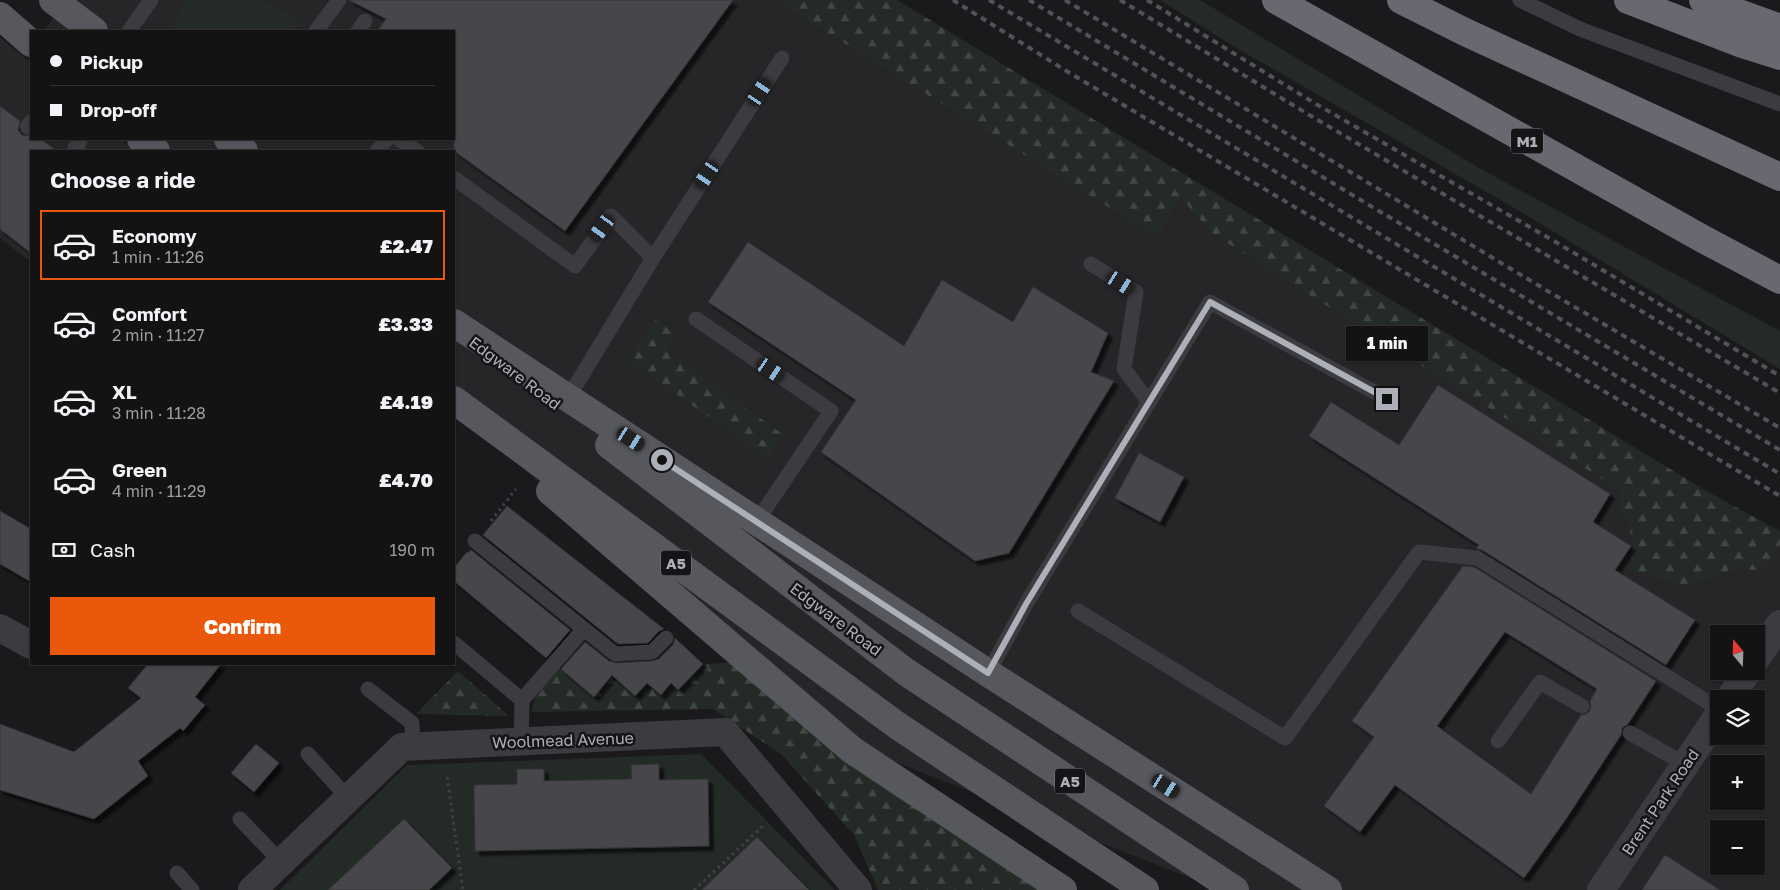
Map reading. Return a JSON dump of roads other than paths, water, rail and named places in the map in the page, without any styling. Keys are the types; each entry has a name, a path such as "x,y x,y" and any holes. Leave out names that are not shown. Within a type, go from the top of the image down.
{"highway":[{"name":"M1","path":"1276,0 1703,240 1780,280"},
{"path":"1401,0 1474,36 1773,172"},
{"path":"1628,0 1742,44 1780,56"},
{"path":"1702,0 1780,28"}],"main road":[{"path":"53,0 93,30"},
{"path":"0,16 30,43"},
{"path":"142,140 155,150"},
{"path":"229,140 243,150"},
{"path":"455,325 988,673 1328,890"},
{"name":"Edgware Road","path":"455,325 906,672 1235,890"},
{"name":"A5","path":"455,401 898,726 1145,890"},
{"path":"455,409 852,750 1063,890"}],"street":[{"path":"1765,646 1780,624"},
{"path":"0,628 30,644"},
{"name":"Brent Park Road","path":"1601,890 1710,727"},
{"name":"Woolmead Avenue","path":"252,890 402,747 726,732 858,890"}],"lane":[{"path":"130,30 151,0"},
{"path":"317,30 339,0"},
{"path":"1520,0 1580,29 1780,104"},
{"path":"568,398 653,258 782,58"},
{"path":"78,150 75,148 80,140"},
{"path":"378,150 386,140"},
{"path":"400,140 416,150"},
{"path":"455,179 575,266 611,216 653,258"},
{"path":"1091,264 1136,292 1124,369 1149,402"},
{"path":"988,673 1026,604 1210,302 1387,399"},
{"path":"696,320 832,411 757,521"},
{"path":"475,541 615,654 652,652 666,638"},
{"path":"1078,611 1285,738 1419,552 1477,558 1710,702"},
{"path":"520,742 522,700 583,630"},
{"path":"455,644 522,700"},
{"path":"1498,741 1540,682 1582,706"},
{"path":"368,689 412,723 413,746"},
{"path":"1630,733 1685,764"},
{"path":"308,754 348,798"},
{"path":"240,819 281,862"},
{"path":"177,873 192,890"}],"railway":[{"path":"953,0 1068,72 1780,496"},
{"path":"989,0 1780,474"},
{"path":"1029,0 1780,450"},
{"path":"1065,0 1551,293 1780,428"},
{"path":"1120,0 1306,113 1780,393"},
{"path":"1147,0 1316,104 1559,244 1780,376"}]}
